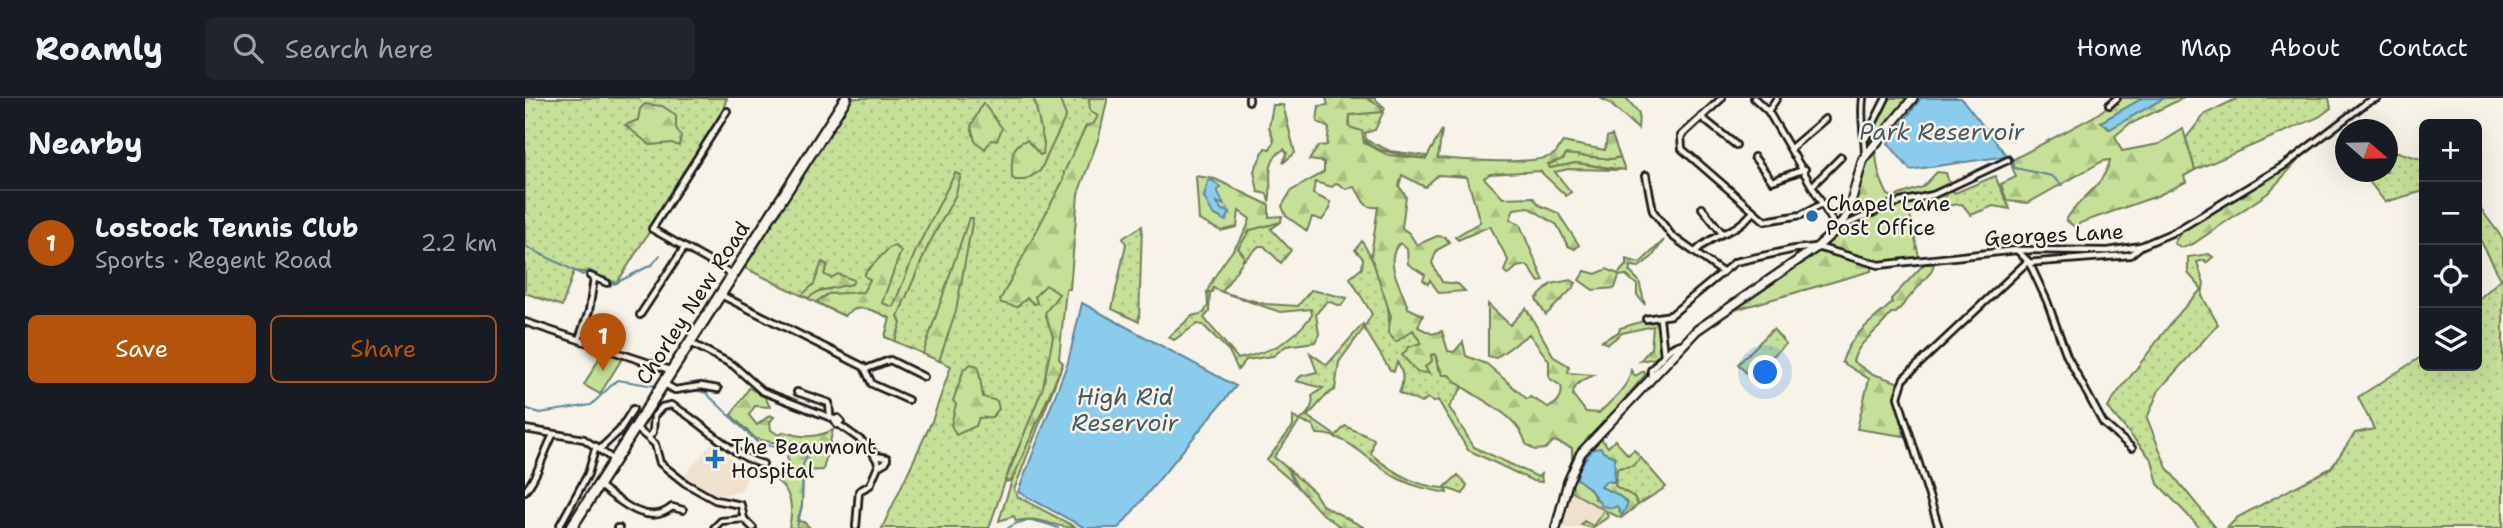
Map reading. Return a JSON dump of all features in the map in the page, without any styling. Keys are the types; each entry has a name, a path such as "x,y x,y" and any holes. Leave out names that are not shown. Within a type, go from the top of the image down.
{"highway":[{"name":"Chorley New Road","path":"571,528 844,101"}],"main road":[{"path":"1556,528 1568,482 1581,453 1682,344 1712,318 1817,247 1837,229 1848,213 1866,156 1913,98"}],"street":[{"path":"833,98 844,101"},
{"path":"1722,98 1681,136 1681,147 1753,212 1771,222 1801,215 1822,204"},
{"path":"1754,98 1768,111 1805,169 1837,229 1892,204 1933,195 2007,160"},
{"path":"1768,111 1777,98"},
{"path":"1863,98 1861,128 1866,138 1866,156"},
{"path":"1866,138 1886,98"},
{"path":"2109,104 2117,98"},
{"name":"Georges Lane","path":"1817,247 1876,265 2017,250 2108,251 2141,246 2175,230 2285,165 2366,103 2378,98"},
{"path":"727,111 652,229 733,275"},
{"path":"1702,117 1736,145"},
{"path":"1791,148 1825,119"},
{"path":"1754,157 1772,181 1805,169"},
{"path":"1813,184 1841,157"},
{"path":"1646,174 1654,214 1673,238 1722,272"},
{"path":"1702,208 1722,233"},
{"path":"1695,252 1710,238 1741,227 1753,212"},
{"path":"1848,213 1857,219"},
{"path":"1939,528 1898,397 1904,378 2029,262 2130,255 2141,246"},
{"path":"1646,319 1660,319 1671,315 1738,261 1817,247"},
{"path":"640,315 684,248"},
{"path":"2017,250 2029,262 2067,356 2103,423 2132,448"},
{"path":"579,340 592,277 607,283"},
{"path":"720,294 866,369 872,384 908,400"},
{"path":"1660,319 1664,355"},
{"path":"525,322 671,370"},
{"path":"689,342 733,365 762,391 834,420 867,444 876,456 879,466"},
{"path":"1651,377 1651,370 1664,355 1675,345 1682,344"},
{"path":"866,369 890,360 924,377"},
{"path":"663,383 675,390 701,386 719,389"},
{"path":"797,391 829,403 834,420"},
{"path":"649,437 653,432 654,416 662,407 671,405 692,417 751,461 763,464"},
{"path":"561,521 588,474 598,448 619,431 631,410"},
{"path":"635,427 656,446 660,463 704,496 741,505 744,519 753,528"},
{"path":"525,429 584,439 614,460"},
{"path":"525,491 532,482 540,458 553,435"},
{"path":"856,527 859,491 870,485 879,466 885,463 887,458 876,456"},
{"path":"598,485 626,506 653,517 664,514 672,507 683,510"},
{"path":"714,528 721,521 744,519"}],"shaded area":[{"name":"The Beaumont Hospital","path":"712,443 750,474 740,491 722,495 719,500 682,478"},
{"path":"1569,490 1605,510 1593,526 1584,521 1578,528 1560,528"}],"green space":[{"path":"525,98 727,98 719,121 617,283 591,273 574,271 562,306 525,293"},
{"path":"851,98 1096,98 1098,116 1066,202 1063,294 1053,367 1010,467 989,528 882,528 932,421 951,366 885,337 890,318 884,315 861,308 844,316 743,267"},
{"path":"1034,98 1059,98 1066,116 1040,171 1025,180 1015,180 1012,177 1012,160 1014,150 1021,142 1027,140 1040,155 1043,154 1044,144"},
{"path":"1089,98 1107,98 1107,101 1099,137 1078,194 1070,289 1066,289 1059,359 1063,363 1012,480 1005,482 1043,387 1053,337 1045,313 1059,294 1046,285 1035,296 1037,303 1034,304 1027,298 1017,307 1001,303 1000,300 1063,181 1064,172 1086,126 1094,123 1098,116 1090,111"},
{"path":"1326,98 1366,98 1381,107 1382,112 1350,115 1349,127 1362,131 1364,143 1388,155 1426,159 1442,130 1438,158 1480,161 1545,158 1555,153 1563,142 1605,150 1607,137 1612,135 1620,157 1612,159 1566,154 1563,159 1548,164 1550,168 1576,163 1620,170 1568,169 1555,172 1571,192 1566,196 1540,171 1490,174 1484,178 1503,198 1533,197 1539,205 1558,213 1579,245 1575,249 1568,246 1557,225 1528,207 1514,209 1510,219 1520,225 1544,281 1539,282 1527,265 1517,267 1508,275 1504,271 1508,260 1490,226 1458,240 1455,237 1480,222 1467,177 1438,175 1425,187 1402,175 1399,186 1406,196 1402,228 1417,245 1437,236 1445,237 1450,243 1437,250 1432,263 1442,282 1458,284 1465,291 1439,293 1430,280 1428,284 1423,280 1425,275 1408,264 1407,249 1400,243 1395,250 1393,266 1408,308 1423,315 1418,327 1432,334 1442,331 1448,351 1454,352 1463,342 1466,356 1487,364 1527,399 1530,397 1548,407 1557,402 1561,396 1561,386 1549,378 1549,361 1529,334 1496,358 1488,356 1488,304 1510,325 1526,308 1554,357 1569,366 1568,373 1594,375 1580,382 1573,395 1586,412 1599,413 1614,399 1623,388 1631,370 1635,376 1644,371 1645,375 1580,452 1571,469 1568,470 1572,461 1572,448 1554,441 1545,449 1535,450 1526,444 1513,422 1449,375 1442,375 1435,354 1431,355 1432,361 1425,367 1429,373 1417,372 1402,355 1409,347 1421,343 1413,330 1396,342 1388,333 1391,316 1371,256 1378,207 1368,206 1354,187 1346,189 1337,183 1332,187 1315,182 1313,194 1330,202 1330,209 1322,220 1312,217 1307,231 1286,216 1282,206 1291,191 1324,172 1324,162 1309,160 1319,146 1327,145 1329,128 1317,122 1319,106 1328,105"},
{"path":"1366,98 1374,98 1385,108 1375,130 1365,133 1366,140 1390,151 1427,156 1426,159 1376,148 1349,128 1350,115"},
{"path":"1600,98 1627,99 1639,113 1638,129 1608,102"},
{"path":"1888,98 1910,98 1867,151 1868,138"},
{"path":"2120,98 2143,98 2101,122 2109,129 2164,98 2183,98 2128,125 2115,136 2122,151 2159,144 2183,129 2195,170 2184,176 2186,182 2157,196 2080,223 2076,228 2066,220 2097,185 2110,160 2103,161 2028,203 2007,201 2001,184 2016,177 2010,161 2093,117"},
{"path":"2238,98 2329,98 2331,108 2319,117 2195,170 2186,138 2205,114"},
{"path":"983,103 1002,128 997,141 991,140 985,149 975,141 971,126"},
{"path":"645,104 662,106 676,115 676,128 681,136 679,146 672,143 650,145 625,125 638,120 640,109"},
{"path":"1273,105 1283,105 1295,153 1283,163 1287,153 1284,149 1273,160 1269,202 1267,194 1258,192 1254,171 1265,148 1270,149 1274,141 1269,127"},
{"path":"1876,152 1881,179 1888,195 1893,197 1923,187 1937,172 1946,173 1951,190 1947,195 1933,206 1910,215 1919,257 1876,264 1825,246 1846,222 1862,174"},
{"path":"2398,152 2419,158 2419,192 2385,202 2370,182 2398,182"},
{"path":"2305,153 2268,193 2193,244 2182,248 2174,243 2182,231 2282,171"},
{"path":"1566,154 1612,159 1620,157 1625,170 1576,163 1550,168 1547,165 1563,159"},
{"path":"955,173 961,175 955,196 928,246 898,316 901,323 895,341 885,337 890,318 861,308 849,311 844,316 816,302 828,294 863,292 870,280 865,273 889,248 895,246 901,251 882,303 893,307 917,248"},
{"path":"1196,176 1215,179 1269,205 1269,217 1282,216 1281,222 1250,230 1238,248 1244,256 1242,262 1222,292 1213,288 1212,292 1207,292 1242,237 1250,219 1239,211 1237,227 1221,231 1199,220"},
{"path":"1995,176 2010,209 1993,206 1971,215 1962,204 1932,207 1943,200 1950,188 1955,193"},
{"path":"2482,211 2503,239 2503,528 2227,528 2238,517 2331,468 2355,433 2374,429 2358,397 2419,358 2419,371 2482,371 2482,296 2501,279 2482,243"},
{"path":"969,218 973,218 956,311 939,361 923,354"},
{"path":"1281,222 1271,229 1291,250 1281,263 1264,246 1259,246 1242,262 1244,256 1238,248 1250,230"},
{"path":"1142,226 1139,322 1112,309 1126,244 1123,238"},
{"path":"1664,240 1652,257 1639,267 1631,266 1629,271 1639,281 1645,305 1637,295 1637,285 1626,275 1619,276 1615,288 1593,290 1579,280 1585,271 1596,274 1607,269 1618,274 1626,265 1626,259 1640,263"},
{"path":"1362,241 1383,286 1388,310 1388,333 1413,330 1421,343 1409,347 1428,372 1425,367 1435,353 1438,369 1464,385 1449,407 1474,447 1538,477 1541,474 1542,482 1533,481 1468,450 1438,400 1434,402 1427,398 1422,403 1399,393 1401,369 1397,362 1394,371 1390,370 1364,328 1372,314 1350,278 1362,268 1363,258 1355,250"},
{"path":"1821,250 1871,266 1871,271 1731,311"},
{"path":"2209,254 2213,257 2206,263 2205,260 2197,262 2204,283 2202,296 2218,324 2159,390 2147,418 2167,468 2216,528 2200,528 2158,484 2152,460 2108,408 2166,330 2202,289 2188,273 2188,257"},
{"path":"822,262 828,265 824,274 831,278 838,274 854,280 852,284 819,291 808,298 802,295 814,284"},
{"path":"1924,264 1934,264 1931,272 1896,313 1891,313 1865,341 1853,361 1870,373 1897,382 1904,436 1857,429 1869,379 1842,362 1846,352 1856,336 1892,303 1891,299"},
{"path":"1571,280 1576,283 1574,287 1546,315 1536,299 1551,284"},
{"path":"1311,290 1347,298 1341,306 1327,301 1316,314 1319,334 1315,342 1286,346 1273,356 1246,360 1238,370 1229,351 1203,325 1197,324 1174,340 1169,337 1192,316 1204,313 1208,305 1207,292 1210,292 1209,312 1204,318 1238,359 1261,353 1296,333 1312,315 1311,309 1280,312 1222,292 1265,304 1298,306"},
{"path":"1647,320 1658,320 1660,353 1656,358 1640,361 1651,348 1653,326 1622,333 1608,344 1602,341 1619,332 1620,328"},
{"path":"1363,324 1364,328 1339,362 1335,390 1326,395 1307,416 1336,436 1345,426 1374,439 1371,454 1396,472 1424,485 1444,488 1458,475 1467,485 1463,494 1446,488 1447,493 1435,491 1405,482 1350,444 1339,438 1317,434 1313,425 1300,421 1274,457 1287,468 1296,485 1267,460 1293,426 1293,416 1299,421 1305,416 1311,407 1312,396 1323,388 1296,381 1301,376 1317,372 1310,353 1327,365"},
{"path":"1773,329 1786,344 1750,377 1738,364"},
{"path":"604,350 623,357 600,394 584,385"},
{"path":"1063,363 1014,490 1018,497 1077,528 1032,520 1016,521 1014,516 999,521 1012,480"},
{"path":"971,364 978,366 983,397 997,401 999,409 992,417 979,418 976,426 956,435 951,425 956,404 953,401 964,369"},
{"path":"749,388 765,397 770,407 755,406 749,415 757,425 770,415 774,417 770,422 771,430 779,435 784,432 814,436 833,430 823,470 803,471 802,506 797,521 804,522 810,528 789,528 790,502 786,491 777,481 777,473 790,466 787,457 792,446 756,439 731,415"},
{"path":"1600,437 1608,447 1615,440 1628,455 1634,450 1641,458 1632,466 1617,468 1615,486 1634,497 1638,505 1621,518 1606,511 1608,517 1592,528 1581,525 1584,521 1593,526 1604,510 1569,490 1581,461","holes":["1602,452 1606,481 1600,487 1621,498 1595,499 1590,488"]},
{"path":"1641,458 1666,487 1638,505 1634,497 1615,486 1617,468 1632,465"},
{"path":"1287,468 1314,492 1322,505 1365,528 1342,528 1320,512 1296,485"}],"water":[{"name":"Park Reservoir","path":"1921,98 1961,98 2007,156 1910,170 1888,143"},
{"path":"2143,98 2164,98 2110,129 2101,122"},
{"path":"1212,180 1221,188 1217,190 1224,205 1216,202 1222,210 1230,212 1226,221 1213,214 1204,197 1208,181"},
{"name":"High Rid Reservoir","path":"1082,303 1236,386 1119,528 1085,528 1018,492 1068,362"},
{"path":"1601,448 1603,452 1615,457 1614,482 1606,481 1601,487 1617,494 1628,503 1622,516 1617,506 1602,506 1589,488 1577,479 1578,470 1592,449"}],"waterway":[{"path":"2006,155 2009,154 2015,168 2052,176 2062,185"},
{"path":"525,246 583,275 589,270 614,284 653,264 660,255"},
{"path":"525,408 540,413 591,405 617,380 656,386"},
{"path":"664,390 674,394 695,390 706,393 758,443 775,447 794,441 807,457 803,464 802,505 797,528"},
{"path":"1008,528 1027,521 1058,528"}],"place":[{"name":"Chapel Lane Post Office","path":"1812,216"},
{"name":"Lostock Tennis Club","path":"603,371"},
{"name":"The Beaumont Hospital","path":"715,459"}]}
